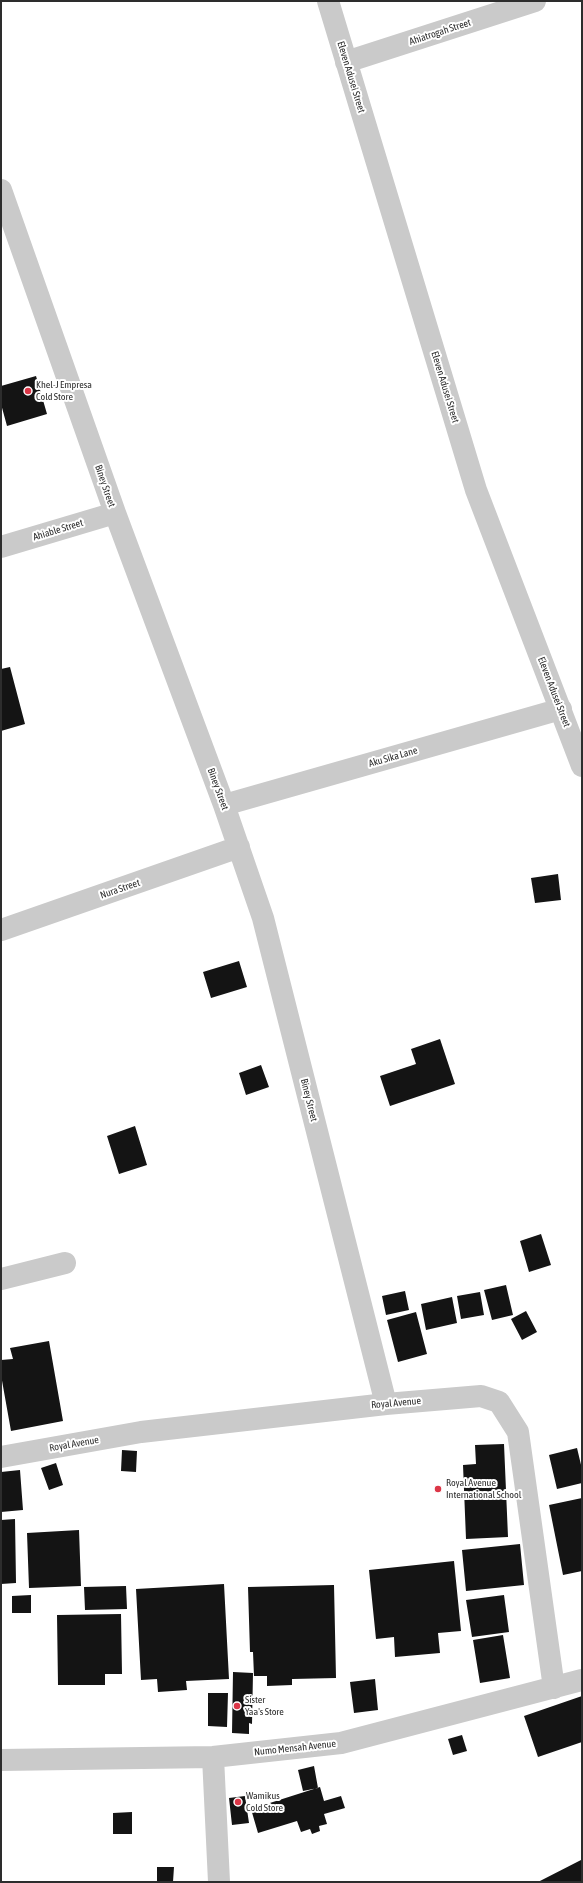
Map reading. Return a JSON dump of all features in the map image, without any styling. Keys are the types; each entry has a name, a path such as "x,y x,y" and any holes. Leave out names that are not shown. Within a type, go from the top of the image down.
{"street":[{"name":"Eleven Adusei Street","path":"328,1 476,490 582,766"},
{"name":"Ahiatrogah Street","path":"346,62 535,1"},
{"name":"Biney Street","path":"1,190 114,513 224,805 263,918 386,1404"},
{"name":"Ahiable Street","path":"1,548 114,513"},
{"name":"Aku Sika Lane","path":"224,805 560,709"},
{"name":"Nura Street","path":"1,930 239,847"},
{"path":"1,1279 65,1263"},
{"name":"Royal Avenue","path":"1,1457 141,1432 386,1404 481,1396 499,1402 518,1432 554,1688"},
{"name":"Numo Mensah Avenue","path":"1,1760 213,1757 341,1743 582,1680"},
{"path":"213,1757 219,1882"}],"building":[{"path":"36,376 47,414 7,426 1,404 1,386"},
{"path":"10,667 25,724 1,731 1,669"},
{"path":"558,874 561,900 535,903 531,878"},
{"path":"239,961 247,987 211,998 203,972"},
{"path":"440,1039 455,1084 390,1106 380,1076 416,1064 411,1049"},
{"path":"261,1065 269,1087 246,1095 239,1073"},
{"path":"135,1126 147,1165 119,1174 107,1136"},
{"path":"541,1234 551,1265 529,1272 520,1241"},
{"path":"506,1285 513,1315 492,1320 484,1290"},
{"path":"405,1291 409,1310 386,1315 382,1296"},
{"path":"480,1292 484,1315 461,1319 457,1296"},
{"path":"452,1297 457,1323 426,1330 421,1304"},
{"path":"526,1311 537,1332 522,1340 511,1319"},
{"path":"416,1312 427,1354 398,1362 387,1320"},
{"path":"49,1341 63,1421 11,1431 1,1375 1,1360 13,1359 10,1348"},
{"path":"504,1444 508,1537 466,1539 463,1465 476,1464 475,1445"},
{"path":"577,1448 582,1469 582,1483 557,1489 549,1455"},
{"path":"122,1450 137,1451 136,1472 121,1471"},
{"path":"56,1463 63,1485 49,1490 41,1468"},
{"path":"20,1470 23,1510 1,1512 1,1472"},
{"path":"582,1498 582,1571 563,1575 549,1505"},
{"path":"15,1519 16,1583 1,1584 1,1520"},
{"path":"79,1530 81,1586 29,1588 27,1533"},
{"path":"520,1544 524,1585 466,1591 462,1550"},
{"path":"454,1561 461,1631 438,1633 440,1653 395,1657 394,1637 376,1639 369,1570"},
{"path":"224,1584 229,1679 186,1681 187,1690 158,1692 157,1679 141,1680 136,1589"},
{"path":"334,1585 336,1678 292,1679 292,1685 267,1686 267,1676 254,1676 253,1652 250,1652 248,1587"},
{"path":"126,1586 127,1609 85,1610 84,1587"},
{"path":"31,1595 31,1613 12,1613 12,1596"},
{"path":"504,1595 509,1632 472,1637 466,1600"},
{"path":"121,1614 122,1674 105,1674 105,1685 58,1685 57,1615"},
{"path":"503,1635 510,1678 480,1683 473,1640"},
{"path":"233,1672 253,1673 252,1724 249,1723 249,1734 232,1733"},
{"path":"375,1679 378,1710 354,1713 350,1682"},
{"path":"208,1693 228,1693 227,1727 208,1726"},
{"path":"582,1696 582,1742 538,1757 524,1716"},
{"path":"462,1735 467,1751 453,1755 448,1739"},
{"path":"314,1766 318,1788 303,1791 298,1770"},
{"path":"320,1787 324,1801 341,1796 345,1808 324,1814 327,1824 319,1826 320,1831 312,1834 310,1829 301,1832 297,1821 258,1833 251,1809"},
{"path":"245,1796 249,1823 232,1825 229,1798"},
{"path":"132,1812 132,1834 113,1834 113,1813"},
{"path":"581,1860 582,1882 538,1882"},
{"path":"157,1867 174,1867 173,1882 157,1882"}],"place":[{"name":"Khel-J Empresa Cold Store","path":"28,391"},
{"name":"Royal Avenue International School","path":"438,1489"},
{"name":"Sister Yaa's Store","path":"237,1706"},
{"name":"Wamikus Cold Store","path":"238,1802"}]}
